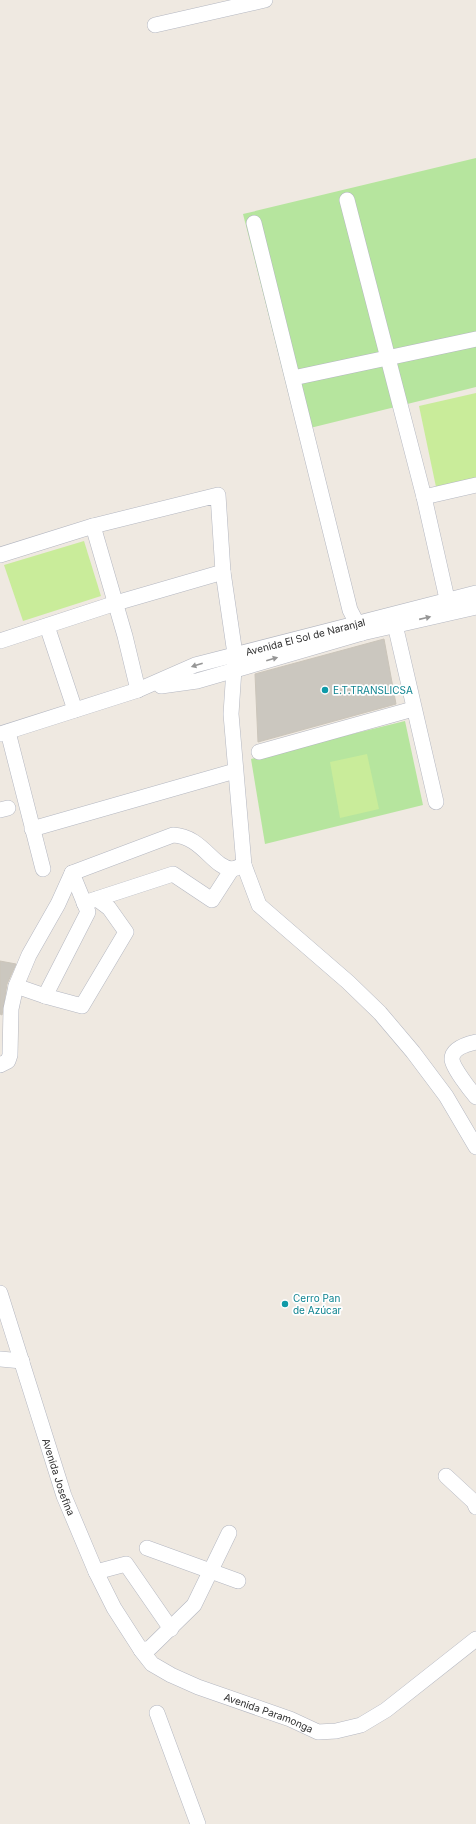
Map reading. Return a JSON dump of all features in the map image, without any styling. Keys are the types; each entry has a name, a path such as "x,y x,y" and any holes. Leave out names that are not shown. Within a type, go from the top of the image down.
{"street":[{"path":"155,25 232,4 265,0"},
{"path":"347,200 424,497 449,606"},
{"path":"254,223 350,610 359,628"},
{"path":"293,378 476,339"},
{"path":"424,497 476,486"},
{"path":"0,555 94,526 218,495 223,572 235,654 231,714 235,771 238,867 259,905 348,982 380,1013 413,1052 446,1096 476,1146"},
{"path":"94,526 116,603 138,690"},
{"path":"0,641 116,603 223,572"},
{"name":"Avenida El Sol de Naranjal","path":"4,733 138,690 195,665 235,654 359,628 449,606 476,593"},
{"name":"Avenida El Sol de Naranjal","path":"449,606 476,607"},
{"path":"393,620 436,802"},
{"path":"47,626 75,710"},
{"name":"Avenida El Sol de Naranjal","path":"138,690 197,681 359,628"},
{"path":"260,752 413,709"},
{"path":"4,733 43,869"},
{"path":"32,829 235,771"},
{"path":"0,1065 8,1061 10,1055 11,1009 16,986 29,954 58,904 72,873 173,835 184,835 192,839 223,866 238,867"},
{"path":"91,901 173,874 212,900 238,867"},
{"path":"16,986 82,1006 126,932 109,908 91,901 72,873"},
{"path":"45,996 88,912 91,901"},
{"path":"476,1042 461,1046 454,1053 452,1059 454,1066 476,1097"},
{"name":"Avenida Josefina","path":"0,1293 64,1496 96,1572 114,1608 141,1650"},
{"path":"0,1359 22,1361"},
{"path":"446,1476 474,1502 476,1507"},
{"path":"141,1650 150,1648 194,1605 229,1533"},
{"path":"147,1548 238,1581"},
{"path":"96,1572 126,1564 171,1629"},
{"name":"Avenida Paramonga","path":"141,1650 152,1664 171,1676 225,1697 290,1719 318,1732 336,1731 361,1725 386,1710 476,1639"},
{"path":"157,1713 198,1824"}],"green space":[{"path":"476,158 476,387 298,431 243,214"},
{"path":"476,393 476,479 436,487 419,406"},
{"path":"84,541 101,596 23,621 4,565"},
{"path":"405,721 423,805 265,844 251,759"},
{"path":"367,754 379,809 340,818 330,762"}],"building":[{"name":"E.T.TRANSLICSA","path":"384,639 396,704 258,742 255,674"},
{"path":"0,961 16,964 7,984 2,1015 0,1014"}],"place":[{"name":"E.T.TRANSLICSA","path":"325,690"},
{"name":"Cerro Pan de Azúcar","path":"285,1304"}]}
